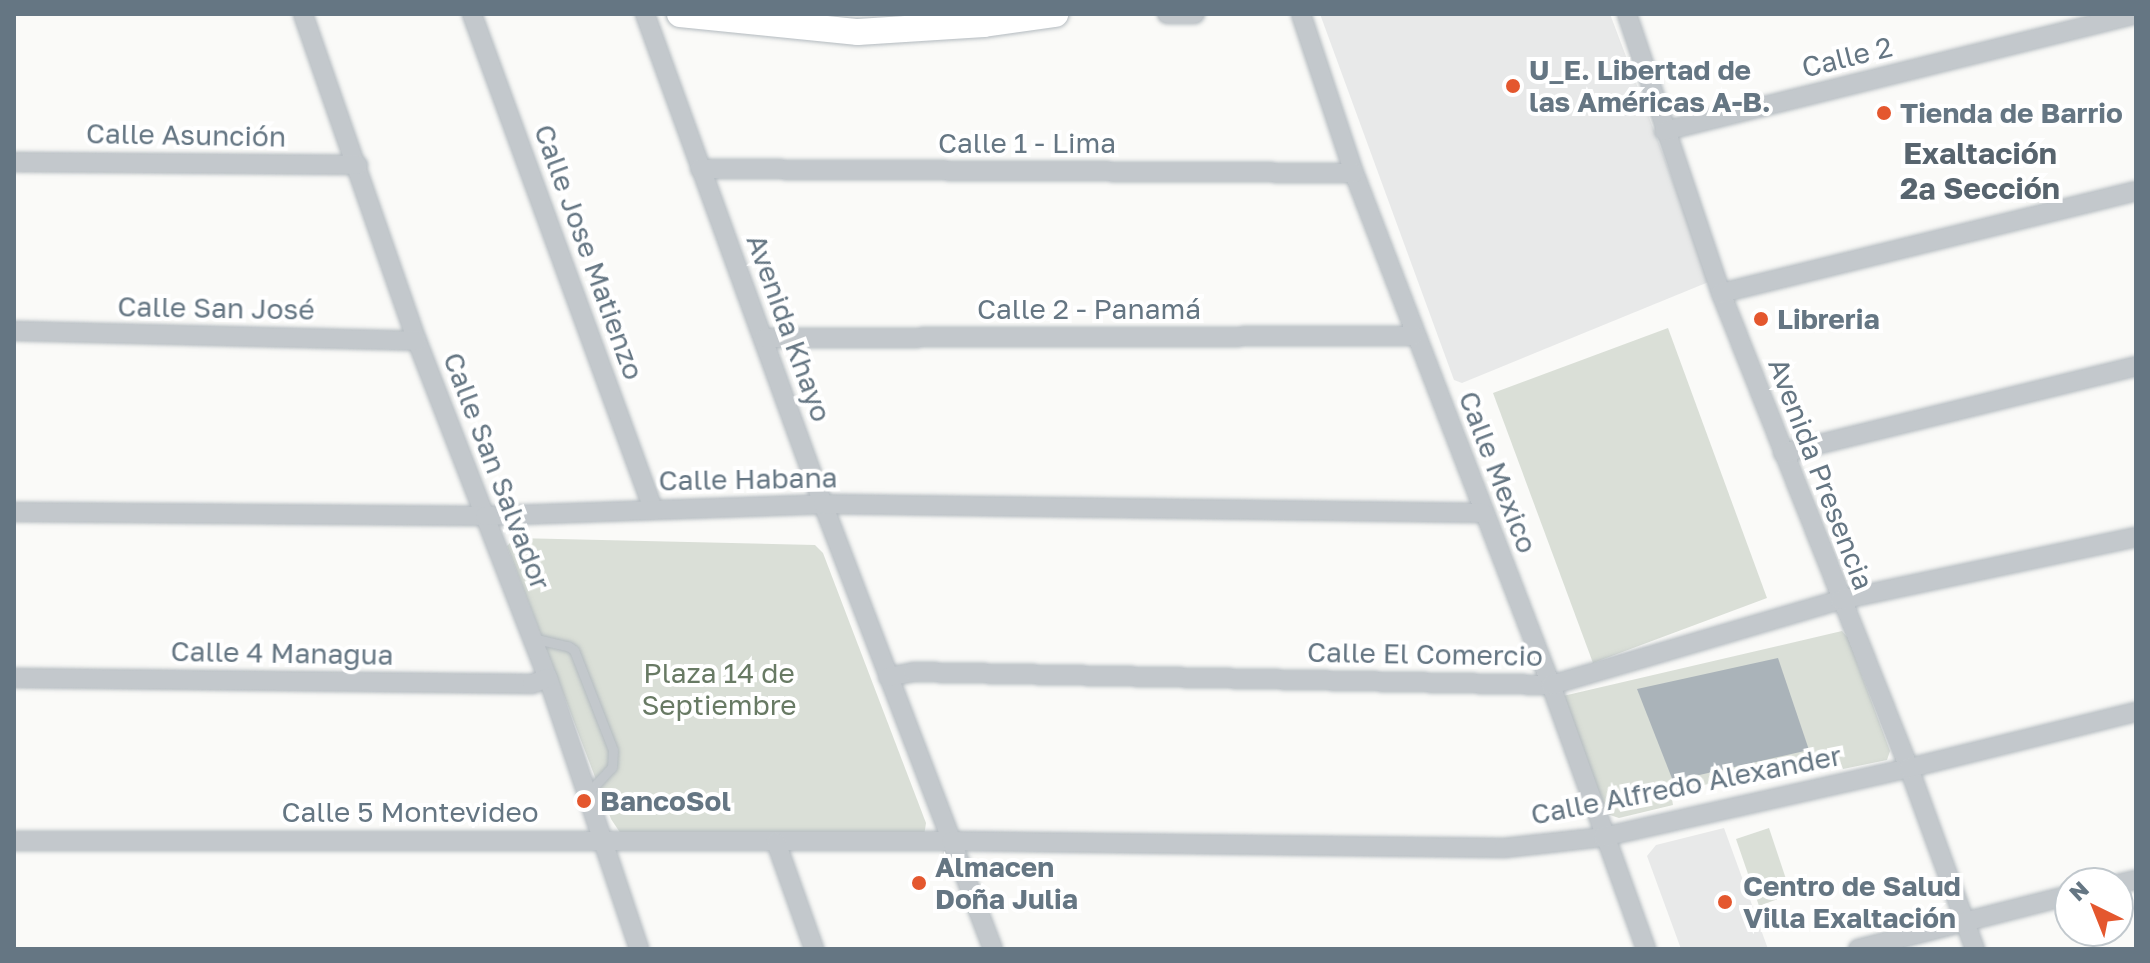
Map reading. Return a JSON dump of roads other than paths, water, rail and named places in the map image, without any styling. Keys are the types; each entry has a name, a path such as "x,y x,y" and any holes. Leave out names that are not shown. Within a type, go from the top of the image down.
{"main road":[{"path":"680,14 858,32 984,24 1055,14"}],"street":[{"name":"Calle San Salvador","path":"303,14 417,341 548,678 639,949"},
{"name":"Calle Jose Matienzo","path":"472,14 653,509"},
{"name":"Avenida Khayo","path":"645,14 823,504 993,949"},
{"path":"1167,14 1195,14"},
{"name":"Calle Mexico","path":"1301,14 1354,173 1414,336 1551,685 1603,837 1646,949"},
{"name":"Avenida Presencia","path":"1627,14 1721,293 1909,768 1975,949"},
{"name":"Calle 2","path":"1664,131 2136,14"},
{"name":"Calle Asunción","path":"14,162 358,165"},
{"name":"Calle 1 - Lima","path":"700,169 1354,173"},
{"path":"1721,293 2136,191"},
{"name":"Calle San José","path":"14,331 417,341"},
{"name":"Calle 2 - Panamá","path":"764,338 1414,336"},
{"path":"1783,453 2136,366"},
{"name":"Calle Habana","path":"14,512 485,516 823,504 1484,513"},
{"name":"Calle El Comercio","path":"888,677 913,672 1551,685 1840,600 2136,537"},
{"name":"Calle 4 Managua","path":"14,678 532,684 548,678"},
{"name":"Calle Alfredo Alexander","path":"951,841 1504,848 1603,837 1909,768 2136,712"},
{"name":"Calle 5 Montevideo","path":"14,841 951,841"},
{"path":"776,842 814,949"},
{"path":"1858,949 2054,899"}],"lane":[{"path":"532,638 574,650 613,750 612,767 588,793"}],"place":[{"name":"U_E. Libertad de las Américas A-B.","path":"1513,86"},
{"name":"Tienda de Barrio","path":"1884,113"},
{"name":"Libreria","path":"1761,319"},
{"name":"BancoSol","path":"584,801"},
{"name":"Almacen Doña Julia","path":"919,883"},
{"name":"Centro de Salud Villa Exaltación","path":"1725,902"}],"district":[{"name":"Exaltación 2ª Sección","path":"1980,170"}],"park label":[{"name":"Plaza 14 de Septiembre","path":"719,689"}]}
